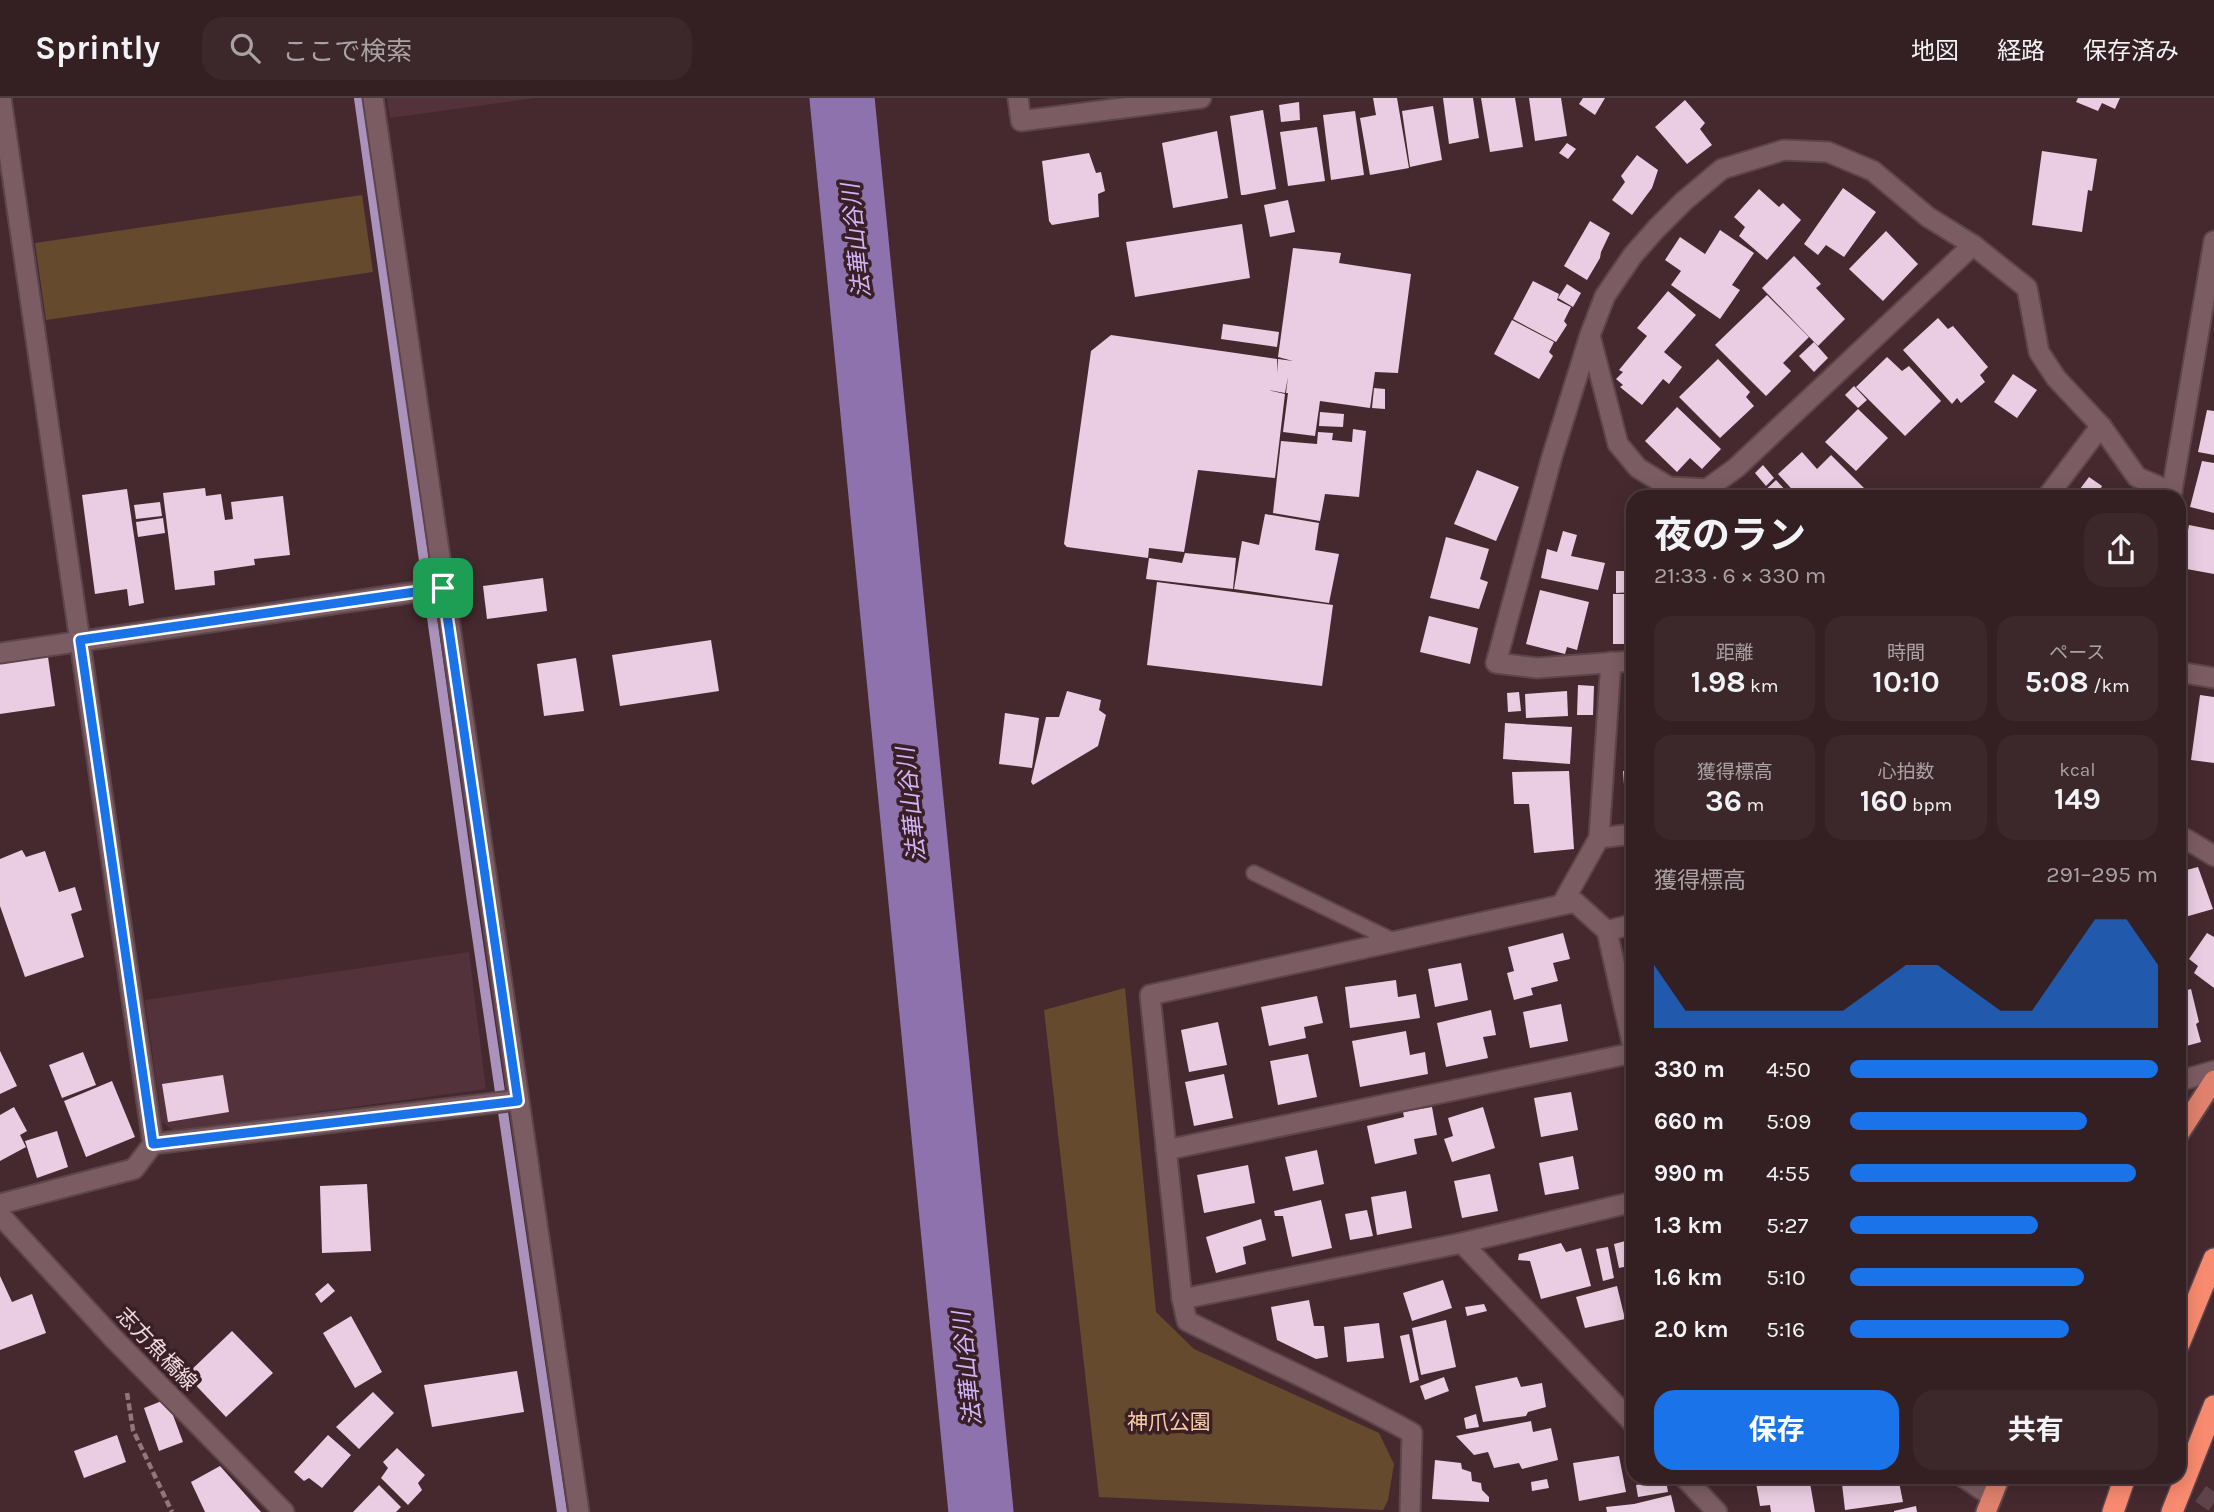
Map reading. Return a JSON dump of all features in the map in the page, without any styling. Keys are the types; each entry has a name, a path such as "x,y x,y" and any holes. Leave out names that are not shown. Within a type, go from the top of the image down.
{"highway":[{"path":"2186,1123 2214,1080"},
{"path":"2186,1327 2214,1259"},
{"path":"2186,1477 2214,1406"},
{"path":"1988,1504 1997,1484"},
{"path":"2113,1512 2122,1484"},
{"path":"2172,1512 2183,1484"}],"street":[{"path":"0,1204 134,1169 153,1144 1,98"},
{"path":"373,98 579,1512"},
{"path":"1018,98 1021,121 1200,98"},
{"path":"1626,661 1537,667 1496,663 1551,460 1605,296 1633,256 1684,201 1722,169 1784,150 1828,152 1873,171 1928,217 1973,244 2027,288 2039,352 2056,378 2101,426 2137,477 2162,490"},
{"path":"2172,490 2214,241"},
{"path":"1590,335 1618,444 1638,468 1669,487 1707,489 1736,468 1973,244"},
{"path":"2052,490 2101,426"},
{"path":"0,653 443,588"},
{"path":"1562,904 1599,838 1611,662"},
{"path":"2186,673 2214,678"},
{"path":"1599,838 1626,835"},
{"path":"2186,839 2214,856"},
{"path":"1410,1512 1412,1433 1354,1400 1272,1364 1187,1321 1182,1299 1150,995 1575,902 1607,931 1626,1016"},
{"path":"1607,931 1626,926"},
{"path":"1166,1150 1626,1054"},
{"path":"2186,1079 2214,1071"},
{"path":"153,1144 518,1101"},
{"path":"1182,1299 1462,1243 1626,1204"},
{"name":"志方魚橋線","path":"0,1215 123,1347 284,1512"},
{"path":"1462,1243 1626,1416"},
{"path":"1691,1484 1717,1512"},
{"path":"1969,1484 1988,1504"}],"lane":[{"path":"1254,873 1394,941"}],"path":[{"path":"123,1347 128,1408 133,1430 172,1512"}],"shaded area":[{"path":"387,98 535,98 390,118"},
{"path":"469,952 486,1089 174,1131 162,1122 145,1000"}],"green space":[{"path":"362,195 373,272 46,320 35,243"},
{"name":"神爪公園","path":"1125,988 1156,1312 1194,1349 1379,1433 1394,1464 1388,1500 1383,1510 1099,1497 1044,1010"}],"building":[{"path":"1373,98 1397,98 1409,168 1370,175 1360,118 1376,115"},
{"path":"1443,98 1473,98 1479,138 1449,144"},
{"path":"1481,98 1515,98 1523,147 1490,152"},
{"path":"1529,98 1561,98 1567,136 1535,141"},
{"path":"1583,98 1605,98 1595,115 1579,104"},
{"path":"2078,98 2120,98 2115,109 2102,103 2098,111 2076,102"},
{"path":"1685,100 1705,123 1700,129 1712,145 1687,164 1655,127"},
{"path":"1299,102 1300,120 1281,122 1279,105"},
{"path":"1433,106 1442,160 1410,167 1402,111"},
{"path":"1263,110 1276,189 1241,195 1230,116"},
{"path":"1355,111 1364,175 1331,180 1323,115"},
{"path":"1317,127 1325,181 1288,186 1280,132"},
{"path":"1217,131 1228,198 1173,208 1162,143"},
{"path":"1567,143 1576,149 1568,159 1559,153"},
{"path":"2042,151 2097,159 2092,191 2088,190 2082,232 2032,225"},
{"path":"1089,153 1096,173 1101,172 1105,191 1098,194 1099,217 1052,225 1049,221 1042,161"},
{"path":"1637,155 1658,170 1652,188 1632,215 1612,200 1625,182 1621,176"},
{"path":"1843,188 1876,212 1844,257 1826,245 1818,255 1804,244"},
{"path":"1759,189 1779,207 1783,203 1801,220 1767,260 1739,236 1745,227 1734,217"},
{"path":"1288,200 1295,232 1270,237 1264,205"},
{"path":"1590,221 1610,233 1587,280 1564,266"},
{"path":"1242,224 1250,278 1135,297 1126,242"},
{"path":"1720,230 1754,253 1732,285 1740,290 1720,319 1671,285 1681,271 1665,260 1680,237 1705,254"},
{"path":"1886,231 1918,264 1883,301 1849,269"},
{"path":"1293,248 1341,253 1339,263 1411,274 1398,373 1375,372 1370,408 1320,401 1315,436 1283,432 1288,377 1285,393 1268,390 1285,394 1275,478 1198,470 1184,552 1149,548 1148,558 1067,547 1064,544 1091,351 1111,335 1277,359 1277,373 1278,359 1293,361 1278,357"},
{"path":"1794,256 1821,284 1816,288 1845,319 1818,346 1762,288"},
{"path":"1533,281 1559,294 1557,300 1571,307 1564,321 1567,325 1556,342 1513,319"},
{"path":"1567,284 1581,293 1573,307 1558,298"},
{"path":"1668,291 1696,315 1664,352 1682,367 1669,384 1663,379 1642,405 1620,387 1623,385 1616,379 1623,372 1619,370 1647,336 1637,328"},
{"path":"1767,295 1809,337 1783,363 1791,371 1766,396 1715,345"},
{"path":"1938,318 1948,329 1953,326 1988,367 1980,375 1985,382 1961,403 1957,398 1952,404 1903,350"},
{"path":"1512,320 1554,342 1549,352 1553,356 1539,379 1494,354"},
{"path":"1223,324 1279,332 1277,347 1221,339"},
{"path":"1814,342 1828,358 1814,372 1799,356"},
{"path":"1887,357 1902,371 1909,366 1941,401 1905,436 1856,387"},
{"path":"1718,359 1750,392 1746,397 1754,406 1720,438 1679,397"},
{"path":"2013,374 2037,390 2017,418 1994,402"},
{"path":"1854,386 1867,400 1858,408 1845,395"},
{"path":"1374,388 1385,389 1385,409 1372,408"},
{"path":"1677,407 1721,449 1702,469 1690,458 1677,472 1645,441"},
{"path":"1858,409 1888,438 1856,471 1825,442"},
{"path":"2207,410 2214,411 2214,455 2198,452"},
{"path":"1320,412 1344,414 1343,427 1319,426"},
{"path":"1353,429 1366,431 1359,497 1325,494 1320,521 1273,513 1281,441 1317,444 1318,432 1333,433 1332,440 1352,442"},
{"path":"1802,452 1817,469 1831,455 1865,489 1793,490 1778,474"},
{"path":"2202,461 2214,463 2214,513 2190,507"},
{"path":"1763,465 1774,478 1766,486 1755,473"},
{"path":"1477,470 1519,487 1496,541 1454,524"},
{"path":"2089,477 2102,486 2100,490 2079,490"},
{"path":"1776,480 1785,490 1765,490"},
{"path":"205,488 206,496 221,494 225,520 233,519 231,502 283,496 290,555 254,559 255,565 214,571 215,585 175,590 163,493"},
{"path":"127,489 144,603 129,606 127,589 95,594 82,495"},
{"path":"160,502 162,516 136,519 134,505"},
{"path":"1265,514 1319,523 1315,550 1339,554 1329,603 1234,589 1242,541 1259,545"},
{"path":"163,518 165,533 138,537 136,522"},
{"path":"2189,525 2214,530 2214,574 2186,569"},
{"path":"1563,531 1577,535 1571,556 1605,563 1598,590 1541,578 1547,549 1557,552"},
{"path":"1446,537 1489,549 1480,579 1488,582 1479,609 1430,598"},
{"path":"1185,553 1236,558 1233,589 1146,579 1149,558 1182,563"},
{"path":"1616,571 1626,571 1626,592 1616,593"},
{"path":"543,578 547,611 487,619 483,586"},
{"path":"1157,582 1333,605 1322,686 1147,665"},
{"path":"1540,590 1589,602 1577,650 1567,647 1565,654 1526,644"},
{"path":"1613,594 1626,594 1626,644 1613,644"},
{"path":"1429,616 1478,628 1470,664 1420,652"},
{"path":"711,640 719,691 620,706 612,655"},
{"path":"48,657 55,706 0,714 0,664"},
{"path":"576,658 584,711 544,716 537,664"},
{"path":"1578,685 1594,686 1593,715 1577,715"},
{"path":"1067,691 1101,700 1099,710 1106,715 1098,746 1033,785 1031,782 1046,717 1059,717"},
{"path":"1567,691 1568,716 1526,718 1525,694"},
{"path":"1519,692 1521,711 1508,712 1507,693"},
{"path":"2200,695 2214,697 2214,763 2191,760"},
{"path":"1005,713 1039,718 1032,768 999,764"},
{"path":"1505,723 1572,727 1570,764 1503,759"},
{"path":"1569,771 1574,849 1534,853 1529,804 1514,804 1512,772"},
{"path":"1623,771 1626,771 1626,811"},
{"path":"22,850 26,857 45,851 59,892 75,887 82,910 71,914 84,957 25,977 0,906 0,859"},
{"path":"2198,867 2213,909 2186,917 2186,870"},
{"path":"1563,933 1570,959 1553,963 1558,981 1531,988 1533,995 1514,1000 1507,973 1514,971 1508,947"},
{"path":"2207,933 2214,937 2214,988 2194,973 2198,966 2189,959"},
{"path":"1461,963 1468,1000 1435,1007 1428,969"},
{"path":"1396,980 1398,997 1416,994 1420,1018 1350,1028 1345,987"},
{"path":"2191,989 2201,1042 2186,1046 2186,990"},
{"path":"1317,996 1323,1023 1304,1027 1306,1038 1269,1046 1261,1007"},
{"path":"1561,1004 1568,1041 1530,1048 1523,1012"},
{"path":"1491,1010 1496,1035 1483,1037 1488,1058 1446,1067 1437,1023"},
{"path":"1218,1022 1227,1065 1189,1072 1181,1030"},
{"path":"1406,1031 1410,1055 1425,1052 1428,1074 1360,1087 1352,1041"},
{"path":"0,1051 17,1086 0,1094"},
{"path":"83,1052 96,1085 62,1098 49,1065"},
{"path":"1308,1054 1317,1097 1278,1105 1270,1061"},
{"path":"1224,1074 1233,1118 1194,1126 1185,1082"},
{"path":"223,1075 229,1112 168,1122 162,1084"},
{"path":"112,1081 135,1137 86,1157 64,1101"},
{"path":"1571,1092 1578,1130 1541,1137 1534,1098"},
{"path":"14,1107 27,1131 20,1135 26,1147 0,1161 0,1115"},
{"path":"1432,1107 1437,1135 1414,1139 1417,1154 1375,1164 1367,1126 1404,1117 1403,1112"},
{"path":"1483,1107 1495,1148 1452,1162 1444,1139 1453,1136 1448,1118"},
{"path":"57,1131 68,1167 37,1178 25,1141"},
{"path":"1317,1150 1324,1184 1293,1191 1285,1157"},
{"path":"1573,1156 1579,1189 1545,1195 1539,1163"},
{"path":"1248,1165 1255,1203 1204,1213 1197,1175"},
{"path":"1490,1174 1498,1211 1462,1218 1454,1181"},
{"path":"367,1184 371,1251 322,1253 320,1186"},
{"path":"1406,1191 1412,1228 1377,1235 1371,1197"},
{"path":"1321,1200 1332,1248 1292,1257 1283,1216 1275,1216 1274,1211"},
{"path":"1367,1210 1373,1236 1350,1240 1345,1214"},
{"path":"1261,1219 1266,1240 1243,1247 1246,1264 1216,1273 1206,1237"},
{"path":"1626,1241 1626,1266 1619,1268 1614,1244"},
{"path":"1561,1243 1566,1252 1581,1248 1591,1286 1541,1299 1530,1261 1518,1260 1519,1254"},
{"path":"1608,1247 1614,1278 1603,1281 1596,1249"},
{"path":"0,1276 12,1302 32,1294 46,1333 0,1350"},
{"path":"1443,1280 1452,1308 1412,1321 1403,1293"},
{"path":"328,1283 335,1291 321,1303 315,1294"},
{"path":"1617,1286 1625,1319 1585,1328 1576,1297"},
{"path":"1309,1300 1314,1326 1324,1326 1328,1357 1316,1359 1277,1340 1271,1307"},
{"path":"1484,1304 1487,1311 1467,1316 1465,1307"},
{"path":"351,1316 382,1372 355,1388 323,1333"},
{"path":"1446,1320 1456,1367 1421,1375 1412,1328"},
{"path":"1379,1323 1384,1358 1347,1362 1344,1327"},
{"path":"232,1331 273,1373 226,1417 186,1375"},
{"path":"1409,1334 1419,1380 1410,1383 1400,1336"},
{"path":"517,1371 524,1412 432,1427 424,1385"},
{"path":"1444,1377 1449,1391 1425,1400 1420,1386"},
{"path":"1517,1377 1521,1387 1542,1383 1546,1407 1528,1412 1526,1416 1483,1422 1475,1386"},
{"path":"373,1392 394,1413 359,1449 336,1427"},
{"path":"167,1399 183,1442 159,1451 144,1408"},
{"path":"1476,1414 1479,1427 1466,1429 1464,1418"},
{"path":"1531,1421 1533,1432 1551,1428 1558,1460 1522,1469 1519,1463 1494,1468 1488,1452 1474,1455 1456,1436"},
{"path":"117,1435 126,1462 84,1478 74,1451"},
{"path":"328,1435 351,1455 322,1488 309,1478 304,1481 294,1472"},
{"path":"397,1448 425,1475 418,1483 422,1490 408,1505 381,1478 388,1468 383,1462"},
{"path":"1619,1456 1626,1492 1579,1501 1573,1463"},
{"path":"1435,1460 1461,1463 1462,1469 1471,1472 1472,1481 1481,1483 1489,1502 1432,1499"},
{"path":"220,1466 261,1512 205,1512 191,1482"},
{"path":"1547,1479 1549,1488 1532,1491 1531,1482"},
{"path":"1667,1484 1668,1492 1638,1497 1636,1485"},
{"path":"1756,1484 1810,1484 1815,1512 1771,1512 1770,1505 1760,1506"},
{"path":"1842,1484 1899,1484 1903,1502 1845,1510"},
{"path":"379,1485 401,1507 396,1512 353,1512"},
{"path":"1671,1495 1675,1512 1607,1512 1606,1507 1634,1504"},
{"path":"1916,1506 1917,1512 1894,1512 1894,1511"}],"waterway":[{"path":"359,98 472,902 562,1512"},
{"name":"法華山谷川","path":"842,98 981,1512"}],"tunnel":[{"path":"2186,1483 2214,1503"}],"route":[{"path":"443,588 518,1101 153,1144 80,640 443,588"}]}
